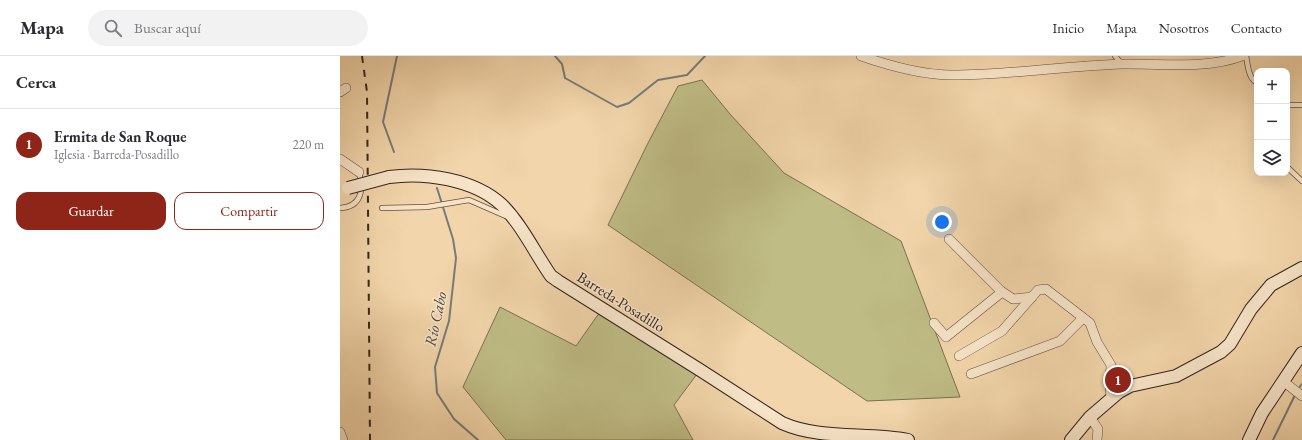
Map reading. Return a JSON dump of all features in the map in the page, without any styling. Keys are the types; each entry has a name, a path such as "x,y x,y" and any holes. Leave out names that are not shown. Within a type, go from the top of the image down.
{"street":[{"path":"861,56 896,68 951,76 1122,64 1165,66 1228,61 1242,56"},
{"path":"340,159 359,172"},
{"name":"Barreda-Posadillo","path":"344,189 389,177 422,175 458,182 492,198 501,205 514,220 547,270 558,282 782,423 792,428 813,432 908,440"},
{"path":"949,239 1002,292 1013,299 1032,297"},
{"path":"1072,440 1090,417 1111,398 1130,386 1176,376 1221,352 1230,344 1250,309 1271,285 1302,268"},
{"path":"959,356 1002,331 1038,290 1046,288 1090,323 1097,342 1111,365 1111,398"},
{"path":"934,323 946,337 1002,292"},
{"path":"971,374 1060,341 1083,318"},
{"path":"1249,440 1255,426 1302,353"},
{"path":"1283,381 1301,395"},
{"path":"1090,417 1098,429 1097,440"},
{"path":"340,432 343,440"}],"lane":[{"path":"1115,56 1122,64"},
{"path":"1246,56 1250,74 1254,79"},
{"path":"1290,106 1302,105"},
{"path":"1290,170 1302,180"},
{"path":"340,208 354,206 358,202 360,196 359,172"},
{"path":"382,208 427,207 469,200 514,220"}],"shaded area":[{"path":"702,80 730,114 784,173 901,241 960,397 867,401 608,225 678,86"},
{"path":"500,307 576,346 602,309 700,370 674,405 693,440 506,440 463,387"}],"waterway":[{"name":"Río Cabo","path":"394,152 383,122 397,56"},
{"path":"555,56 562,64 565,78 617,107 629,103 658,80 687,75 705,56"},
{"name":"Río Cabo","path":"437,188 453,239 456,258 449,321 435,367 437,393 454,419 478,440"},
{"path":"1298,389 1302,384"},
{"path":"1273,440 1295,395"}],"railway":[{"path":"362,56 367,92 370,440"}],"place":[{"name":"Ermita de San Roque","path":"1118,380"}]}
